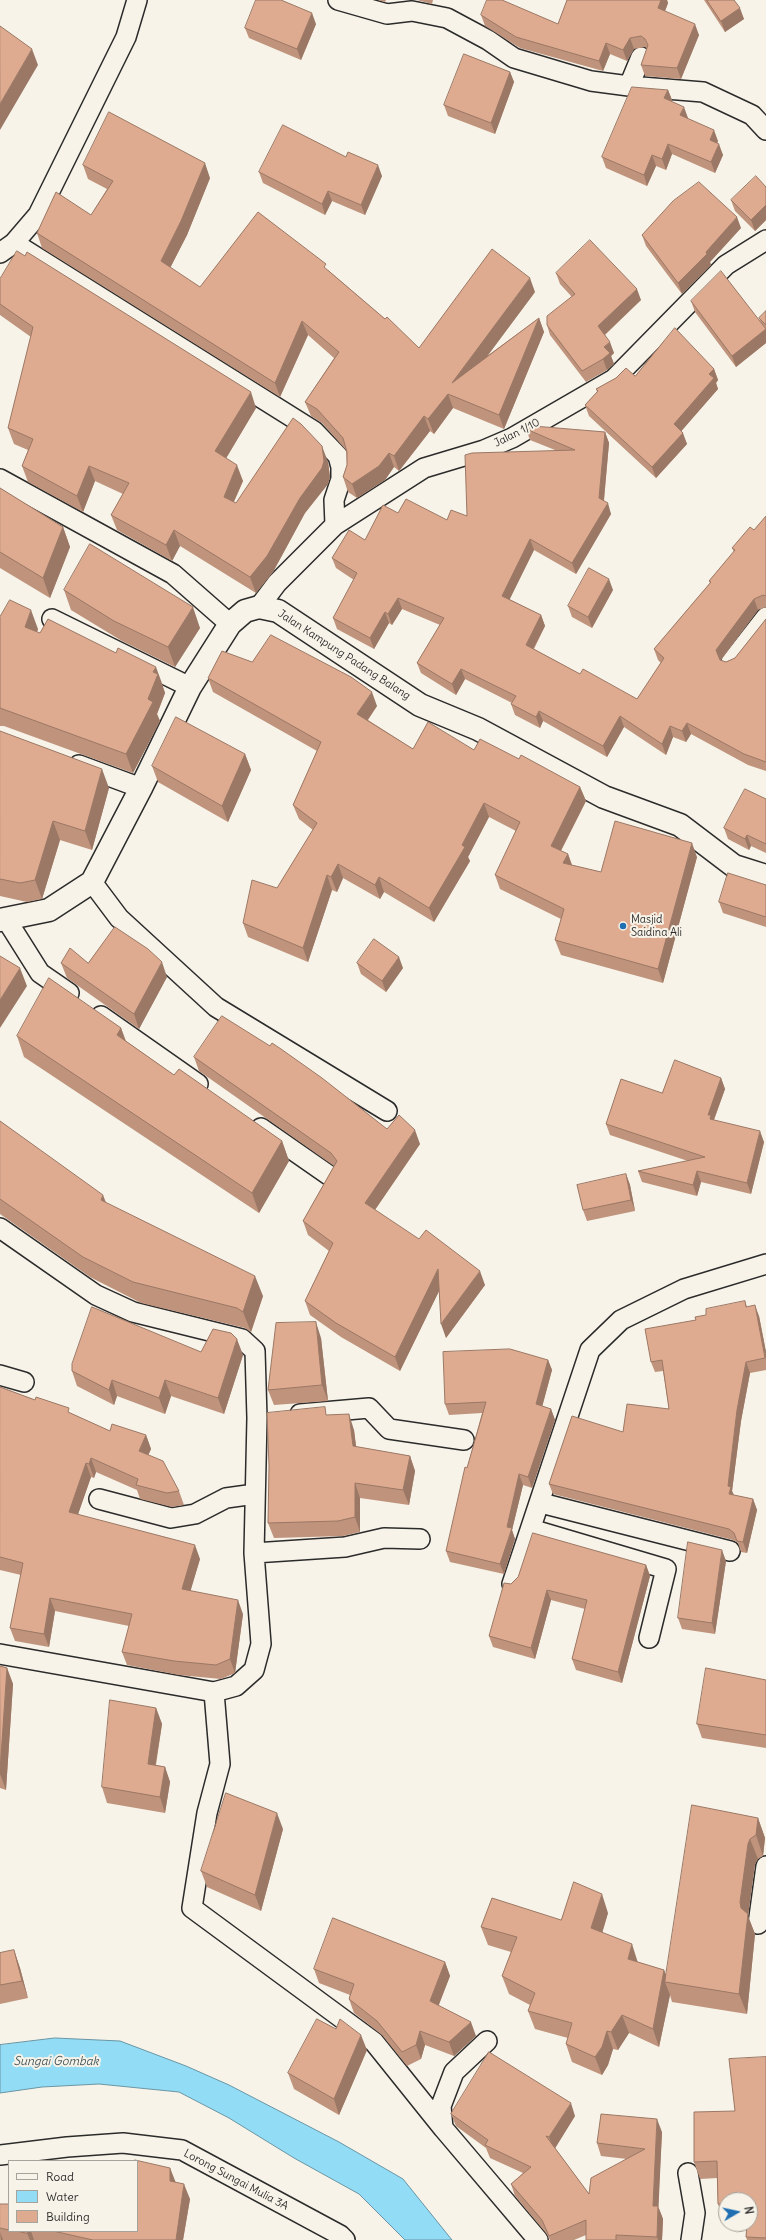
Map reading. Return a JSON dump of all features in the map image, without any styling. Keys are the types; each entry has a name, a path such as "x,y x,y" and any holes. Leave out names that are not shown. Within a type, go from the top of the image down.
{"street":[{"path":"137,0 126,37 38,215 7,248 314,431 338,456 341,466 341,479 334,500 335,525"},
{"path":"338,0 387,14 412,12 447,18 488,40 514,58 591,81 629,86 704,92 752,115 766,130"},
{"path":"629,86 641,57"},
{"name":"Jalan 1/10","path":"259,607 277,583 335,525 424,468 484,450 512,438 614,379 726,265 766,240"},
{"path":"0,479 174,574 230,624"},
{"path":"215,1095 40,973 3,920 49,910 92,882 142,788 190,688 230,624 245,611 259,607"},
{"name":"Jalan Kampung Padang Balang","path":"259,607 278,611 420,705 478,729 604,797 680,825 734,866 766,876"},
{"path":"731,662 766,617"},
{"path":"52,619 190,688"},
{"path":"60,758 142,788"},
{"path":"92,882 119,918 216,1007 387,1111"},
{"path":"247,1118 330,1176"},
{"path":"0,1228 96,1295 133,1312 242,1339 255,1351 270,1417 255,1494 254,1553 261,1644 254,1670 236,1686 214,1692 0,1654"},
{"path":"512,1584 541,1503 566,1417 590,1350 621,1320 677,1292 766,1264"},
{"path":"0,1375 24,1382"},
{"path":"270,1417 369,1408 389,1429 464,1440"},
{"path":"99,1499 171,1518 195,1514 226,1498 255,1494"},
{"path":"541,1503 730,1551"},
{"path":"531,1530 666,1569 649,1638"},
{"path":"254,1553 345,1547 384,1538 420,1539"},
{"path":"214,1692 220,1764 207,1813 192,1908 374,2042 443,2128 538,2240"},
{"path":"758,1924 766,1866"},
{"path":"443,2128 441,2106 454,2072 487,2041"},
{"name":"Lorong Sungai Mulia 3A","path":"0,2155 67,2147 123,2143 182,2150 340,2235 344,2240"},
{"path":"688,2173 695,2213 691,2240"}],"water":[{"name":"Sungai Gombak","path":"55,2038 120,2041 186,2066 229,2085 339,2142 403,2179 452,2240 405,2240 359,2194 294,2158 229,2118 179,2092 99,2084 42,2087 0,2093 0,2045"}],"building":[{"path":"256,0 281,0 312,13 297,49 245,28"},
{"path":"487,0 502,0 558,24 567,0 661,0 658,8 695,24 677,68 641,65 648,45 645,39 641,36 630,38 623,50 606,43 599,61 516,37 481,15"},
{"path":"707,0 734,0 740,8 721,21"},
{"path":"0,26 32,49 0,104"},
{"path":"464,54 510,72 491,123 444,105"},
{"path":"632,87 668,90 664,98 684,107 680,115 714,130 710,140 719,144 711,162 668,144 662,159 652,155 644,175 602,157"},
{"path":"109,112 205,163 181,221 161,261 200,287 258,212 326,264 324,267 385,319 387,317 419,348 492,249 530,278 452,383 539,318 499,415 448,394 428,419 424,416 394,456 389,453 379,466 352,484 343,477 347,465 347,452 343,438 317,409 305,402 339,352 302,321 275,383 37,233 56,192 91,215 113,181 83,165"},
{"path":"283,125 346,157 348,152 378,165 361,205 328,191 322,204 259,172"},
{"path":"756,176 766,187 766,205 751,220 731,200"},
{"path":"699,182 737,217 706,252 707,254 678,283 642,235 673,201"},
{"path":"590,240 637,289 598,326 610,342 604,347 610,353 603,359 582,371 547,325 547,316 575,294 556,273"},
{"path":"17,251 25,256 27,252 251,392 215,451 237,465 224,497 236,503 293,418 301,424 322,446 324,461 322,468 300,498 267,556 250,577 174,530 166,545 111,515 129,483 89,466 77,496 22,466 33,439 8,428 33,327 0,304 0,279"},
{"path":"721,271 766,329 732,356 691,301"},
{"path":"766,311 766,325 759,318"},
{"path":"675,328 714,369 709,374 714,378 674,424 683,433 652,467 585,405 598,391 596,389 616,378 626,368 635,376"},
{"path":"533,426 605,432 599,498 608,503 572,563 530,539 502,596 541,615 526,645 580,674 583,669 637,699 664,658 654,649 711,582 709,581 735,550 732,548 750,527 754,530 766,516 766,596 763,595 754,599 716,650 720,660 726,662 735,658 766,619 766,762 744,754 687,723 682,731 670,726 662,744 620,716 603,746 539,711 536,717 511,704 516,696 461,669 452,684 417,663 444,618 398,598 388,614 385,612 370,638 333,618 357,573 332,558 349,530 365,540 383,505 398,513 406,499 447,520 451,510 467,516 465,455 472,453 575,450 526,429"},
{"path":"0,488 63,527 43,578 0,552"},
{"path":"90,544 193,607 168,647 114,621 64,590"},
{"path":"589,568 609,579 588,617 568,606"},
{"path":"10,600 31,610 25,627 40,633 48,619 116,653 118,648 156,667 153,672 158,674 148,699 153,702 126,754 0,708 0,617"},
{"path":"271,635 351,677 372,692 357,714 413,749 428,722 474,750 480,739 519,759 521,755 580,787 551,846 568,854 563,863 601,872 615,821 692,843 658,969 555,940 564,909 495,875 520,822 484,803 462,845 465,847 429,908 379,877 375,885 338,864 331,877 327,875 303,948 243,923 252,880 277,888 317,823 293,805 321,742 208,678 222,651 252,662"},
{"path":"176,717 245,754 222,806 152,766"},
{"path":"0,731 102,769 85,831 53,821 35,880 20,883 0,879"},
{"path":"745,789 766,799 766,844 747,835 745,839 724,828"},
{"path":"728,873 766,885 766,917 719,902"},
{"path":"115,927 148,949 162,962 134,1014 61,963 70,948 88,963"},
{"path":"374,939 399,957 382,981 357,963"},
{"path":"0,956 20,968 0,1000"},
{"path":"49,978 121,1028 117,1035 174,1075 179,1069 282,1141 252,1193 17,1036"},
{"path":"222,1016 270,1046 272,1043 281,1049 322,1078 387,1129 399,1115 415,1130 365,1203 419,1239 426,1230 480,1271 441,1324 438,1269 395,1357 336,1323 305,1301 333,1243 303,1221 337,1161 331,1153 194,1057"},
{"path":"675,1060 721,1078 708,1115 711,1115 710,1119 760,1131 747,1183 697,1171 693,1185 638,1171 705,1157 606,1124 621,1079 662,1093"},
{"path":"0,1121 103,1195 101,1200 255,1276 243,1312 237,1308 133,1282 83,1257 0,1199"},
{"path":"626,1174 631,1200 583,1210 577,1185"},
{"path":"745,1301 746,1307 755,1305 765,1358 746,1362 737,1410 728,1486 731,1487 729,1494 753,1499 743,1542 737,1541 734,1533 729,1529 549,1484 572,1416 623,1432 627,1404 669,1409 662,1360 651,1362 645,1329 696,1320 695,1317 706,1315 706,1309"},
{"path":"92,1307 201,1352 213,1329 231,1333 237,1339 218,1398 165,1380 159,1398 112,1380 109,1390 72,1371 72,1364"},
{"path":"316,1322 322,1385 268,1390 276,1323"},
{"path":"510,1349 548,1360 536,1404 551,1409 528,1477 519,1474 507,1527 512,1528 500,1564 446,1551 465,1467 467,1468 486,1402 445,1404 443,1352"},
{"path":"0,1387 35,1400 36,1397 69,1408 68,1412 110,1431 112,1424 146,1435 139,1451 163,1461 179,1491 167,1493 136,1485 138,1479 91,1458 89,1464 86,1463 69,1512 195,1545 182,1589 238,1600 230,1659 216,1665 174,1661 122,1652 132,1614 50,1598 44,1634 10,1628 23,1563 0,1557"},
{"path":"325,1407 326,1415 349,1414 353,1446 410,1456 403,1490 355,1483 355,1517 338,1521 268,1523 269,1466 267,1413"},
{"path":"533,1533 646,1565 618,1672 572,1659 587,1600 547,1590 531,1648 489,1636 504,1583 511,1584 518,1577"},
{"path":"688,1542 722,1550 712,1623 678,1618"},
{"path":"0,1666 7,1668 0,1771"},
{"path":"706,1668 766,1680 766,1735 697,1724"},
{"path":"110,1700 156,1708 148,1764 165,1767 160,1797 102,1787"},
{"path":"226,1793 277,1813 255,1895 201,1871"},
{"path":"692,1805 758,1818 756,1835 750,1839 748,1844 740,1902 741,1908 748,1914 739,1994 665,1982"},
{"path":"574,1882 602,1894 591,1928 632,1944 628,1959 664,1970 653,2029 622,2015 611,2032 607,2031 602,2047 595,2057 566,2044 572,2023 528,2011 535,1993 502,1976 517,1937 481,1927 492,1898 561,1920"},
{"path":"333,1918 445,1962 430,2001 471,2022 449,2042 420,2031 416,2045 402,2052 377,2021 349,1999 354,1984 314,1969"},
{"path":"14,1950 22,1981 0,1985 0,1953"},
{"path":"317,2019 336,2029 340,2019 361,2035 334,2099 288,2073"},
{"path":"489,2052 571,2103 549,2137 546,2136 589,2194 591,2178 645,2149 597,2143 601,2114 657,2119 653,2206 658,2206 657,2237 616,2235 616,2240 586,2240 586,2220 549,2236 542,2220 511,2184 531,2167 485,2145 488,2140 451,2114"},
{"path":"766,2057 766,2238 746,2237 746,2232 758,2232 758,2192 718,2192 718,2204 717,2161 694,2162 694,2112 735,2111 729,2059"},
{"path":"138,2161 170,2168 170,2181 184,2184 176,2240 93,2240 57,2232 138,2232"},
{"path":"0,2204 8,2204 8,2230 0,2228"}],"place":[{"name":"Masjid Saidina Ali","path":"623,926"}]}
